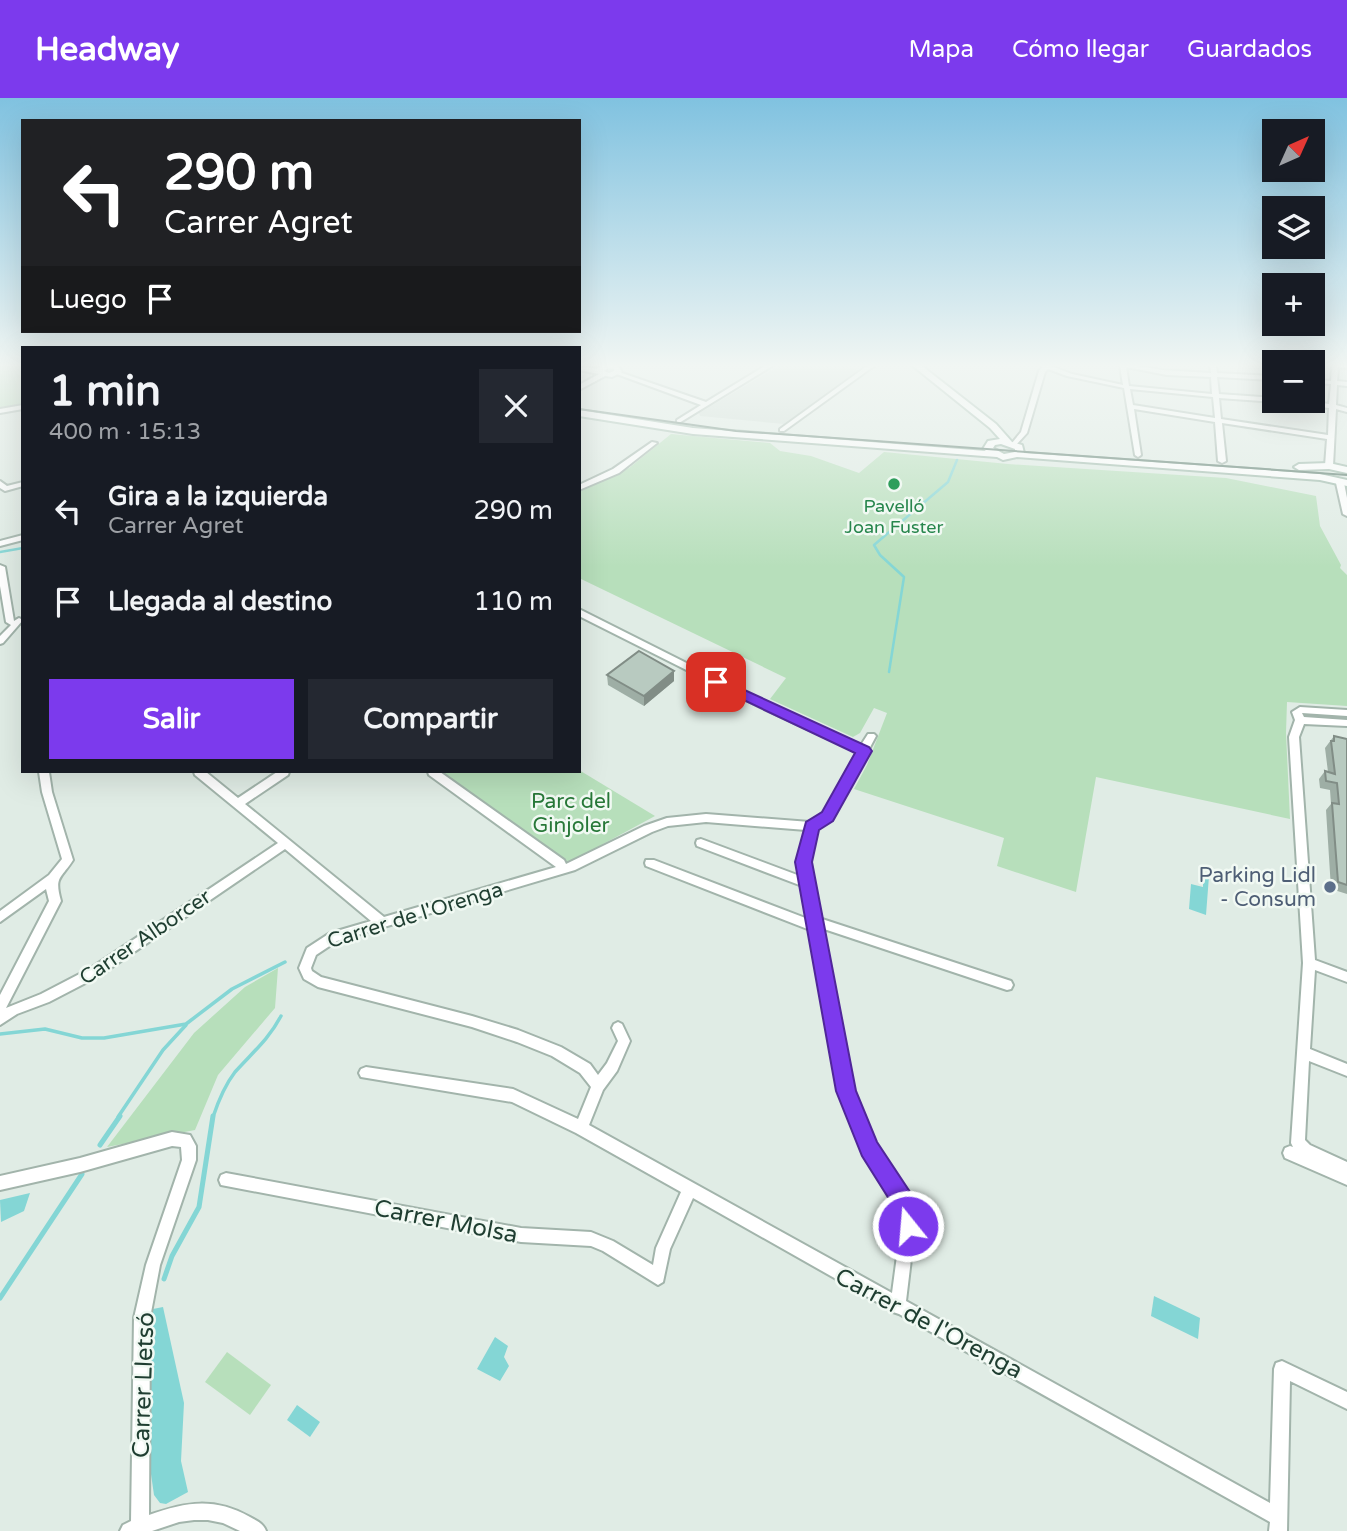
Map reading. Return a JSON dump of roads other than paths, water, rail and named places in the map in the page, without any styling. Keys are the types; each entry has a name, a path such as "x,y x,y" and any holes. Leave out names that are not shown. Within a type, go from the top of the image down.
{"main road":[{"path":"717,433 1006,458 1015,447"},
{"path":"825,433 1322,470 1346,469"},
{"path":"987,433 992,440 988,449 995,455"},
{"path":"1000,433 1015,447 1322,470 1344,483"}],"street":[{"path":"1015,447 1024,433"},
{"path":"1134,433 1138,455"},
{"path":"1219,433 1222,461"},
{"path":"1308,433 1330,436"},
{"path":"1322,470 1330,433"},
{"path":"581,487 628,464 654,443"},
{"path":"1344,483 1347,514"},
{"path":"0,484 5,489 21,485"},
{"path":"0,544 21,538"},
{"path":"0,641 15,622 1,567"},
{"path":"581,613 763,705 864,751"},
{"path":"1347,713 1300,710 1297,712 1300,720 1294,737 1309,963 1298,1143 1304,1150 1347,1169"},
{"path":"1300,720 1347,723"},
{"path":"871,736 828,816 812,827 804,855 806,883 842,1077 851,1108 869,1149 907,1210 908,1226 898,1307"},
{"path":"0,917 52,878 66,864 68,856 56,825 44,773"},
{"path":"200,773 381,922"},
{"path":"237,804 283,773"},
{"path":"434,773 560,863 562,870"},
{"name":"Carrer de l'Orenga","path":"598,1086 595,1077 584,1067 556,1049 443,1014 325,984 308,975 306,962 317,946 345,933 562,870 592,859 648,829 683,819 706,818 812,827"},
{"path":"701,843 806,883"},
{"name":"Carrer Alborcer","path":"0,1019 13,1010 49,997 95,972 285,844"},
{"path":"650,863 815,924 1007,985"},
{"path":"0,1007 55,901 52,878"},
{"path":"1309,963 1347,977"},
{"path":"581,1128 598,1086 612,1067 624,1041 618,1028"},
{"path":"1305,1053 1347,1070"},
{"name":"Carrer de l'Orenga","path":"366,1073 513,1096 581,1128 898,1307 1040,1382 1278,1524"},
{"name":"Carrer Lletsó","path":"0,1183 180,1138 187,1142 190,1151 153,1265 142,1318 134,1529"},
{"path":"1290,1153 1347,1178"},
{"name":"Carrer Molsa","path":"226,1180 521,1235 591,1239 608,1246 657,1277 663,1248 690,1188"},
{"path":"1278,1524 1282,1369 1347,1401"},
{"path":"134,1529 183,1513 209,1510 233,1517 257,1531"}],"water":[{"path":"1199,873 1209,876 1206,915 1189,909 1191,884 1203,887 1203,881 1198,880"},
{"path":"30,1193 24,1211 1,1222 0,1200"},
{"path":"1154,1296 1200,1318 1198,1339 1151,1316"},
{"path":"163,1307 184,1403 181,1461 188,1492 166,1504 160,1503 154,1495 147,1402 153,1309"},
{"path":"495,1337 508,1346 504,1357 509,1366 500,1381 477,1369"},
{"path":"297,1405 320,1422 310,1437 287,1420"}],"waterway":[{"path":"889,672 904,577 880,555 874,545 948,482 957,460"},
{"path":"0,552 21,548"},
{"path":"0,1034 45,1029 82,1038 104,1038 186,1024 232,989 285,962"},
{"path":"213,1117 231,1077 266,1039 281,1016"},
{"path":"118,1117 163,1050 186,1025"},
{"path":"100,1145 120,1116"},
{"path":"164,1279 172,1256 199,1207 213,1116"},
{"path":"0,1298 82,1174"}],"tram line":[{"path":"762,433 1347,475"}],"place":[{"name":"Pavelló Joan Fuster","path":"894,484"},
{"name":"Parking Lidl - Consum","path":"1330,887"}],"park label":[{"name":"Parc del Ginjoler","path":"571,813"}]}
